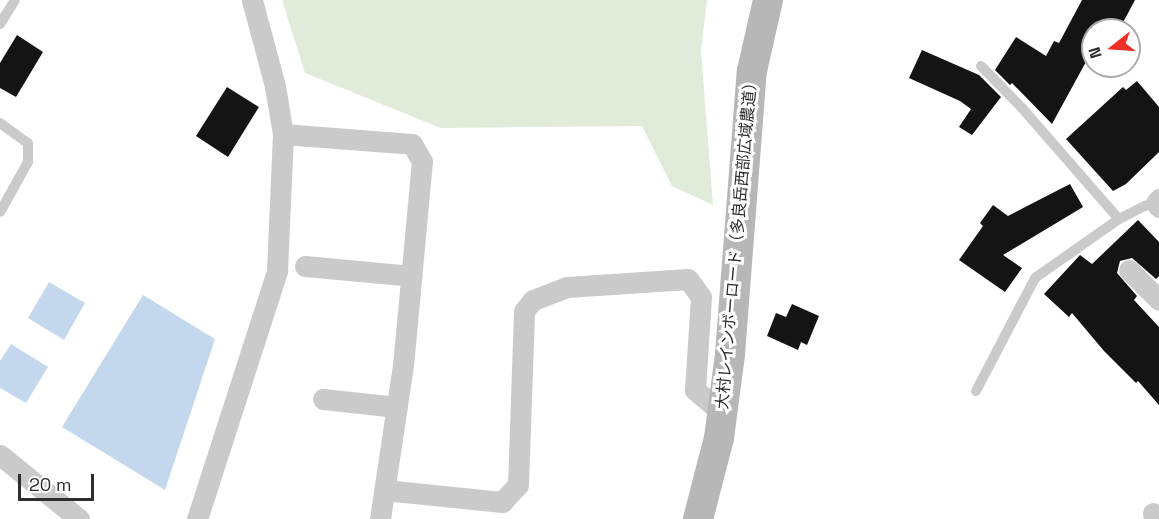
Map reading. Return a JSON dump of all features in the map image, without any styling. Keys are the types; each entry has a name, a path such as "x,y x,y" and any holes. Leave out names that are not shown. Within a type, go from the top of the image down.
{"street":[{"path":"197,519 277,271 283,134 275,86 252,0"},
{"name":"大村レインボーロード（多良岳西部広域農道）","path":"698,519 719,438 730,354 752,70 768,0"},
{"path":"283,134 412,144 422,161 397,407 380,519"},
{"path":"305,266 412,276"},
{"path":"1129,270 1159,300"},
{"path":"384,490 502,502 518,485 524,311 532,300 567,287 688,279 701,297 695,390 722,413"},
{"path":"323,399 397,407"},
{"path":"0,455 79,519"}],"lane":[{"path":"0,24 15,0"},
{"path":"981,66 1022,108 1119,219"},
{"path":"0,123 28,143 28,162 0,212"},
{"path":"976,391 1035,278 1119,219 1145,206 1158,203"}],"green space":[{"path":"282,0 707,0 701,51 713,205 672,186 642,126 441,128 305,73"}],"water":[{"path":"49,282 85,303 64,340 28,318"},
{"path":"143,295 215,339 165,490 62,427"},
{"path":"11,344 48,367 26,403 0,388 0,361"}],"building":[{"path":"1082,0 1135,0 1125,18 1081,18 1081,71 1052,124 1012,83 1010,85 995,70 1016,37 1046,56 1054,41 1059,43"},
{"path":"17,35 43,52 16,97 0,88 0,63"},
{"path":"922,50 979,75 1001,97 972,135 959,127 971,109 960,101 909,78"},
{"path":"1137,81 1159,107 1159,152 1126,184 1113,191 1066,139 1123,87 1126,90"},
{"path":"227,87 259,107 228,157 196,136"},
{"path":"1070,184 1083,207 1003,255 1022,268 1005,292 959,260 983,226 980,223 993,205 1008,216"},
{"path":"1138,220 1159,242 1159,276 1156,279 1132,258 1120,261 1117,273 1137,296 1134,300 1159,327 1159,405 1138,381 1136,383 1104,351 1072,313 1069,317 1044,294 1080,255 1092,264"},
{"path":"792,304 819,316 807,345 801,342 798,350 767,336 776,313 786,317"}]}
